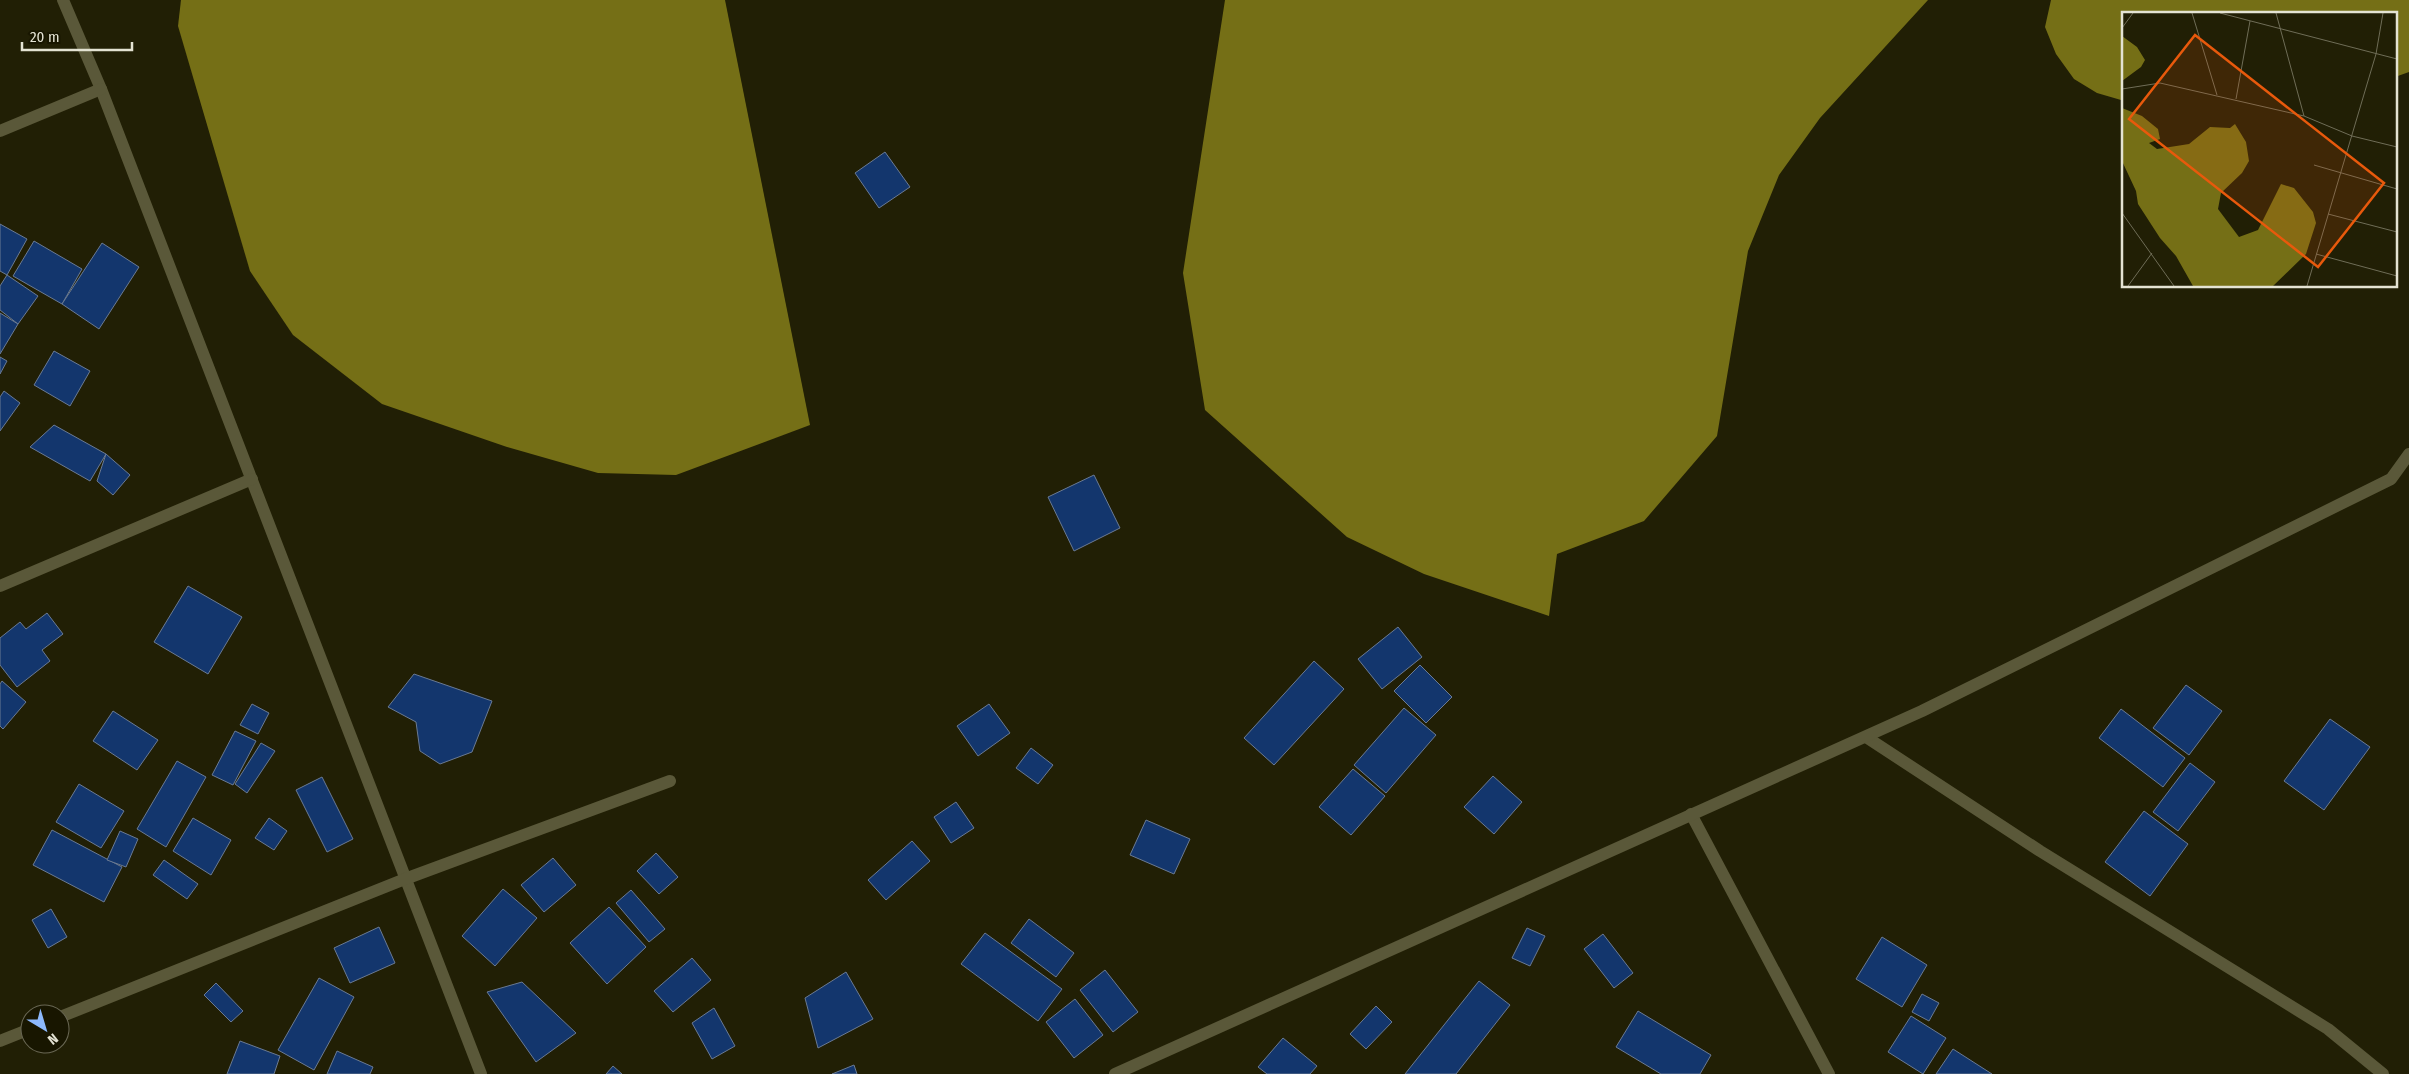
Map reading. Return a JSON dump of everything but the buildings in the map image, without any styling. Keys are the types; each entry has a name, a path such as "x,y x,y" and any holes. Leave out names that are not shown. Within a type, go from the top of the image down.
{"street":[{"path":"63,0 101,89 481,1074"},
{"path":"0,131 101,89"},
{"path":"1115,1074 1866,737 2391,479 2409,454"},
{"path":"0,586 252,479"},
{"path":"1866,737 2040,851 2328,1029 2383,1074"},
{"path":"70,1013 405,879 670,781"},
{"path":"1691,814 1829,1074"},
{"path":"0,1041 20,1033"}],"shaded area":[{"path":"181,0 725,0 810,425 676,475 598,473 507,447 382,404 293,335 250,271 178,26"},
{"path":"1225,0 1928,0 1820,118 1779,175 1748,251 1717,436 1644,521 1557,554 1549,616 1424,574 1347,537 1205,410 1183,273"},
{"path":"2051,0 2409,0 2409,72 2396,77 2396,12 2122,12 2121,100 2097,93 2074,79 2056,54 2045,27"}]}
